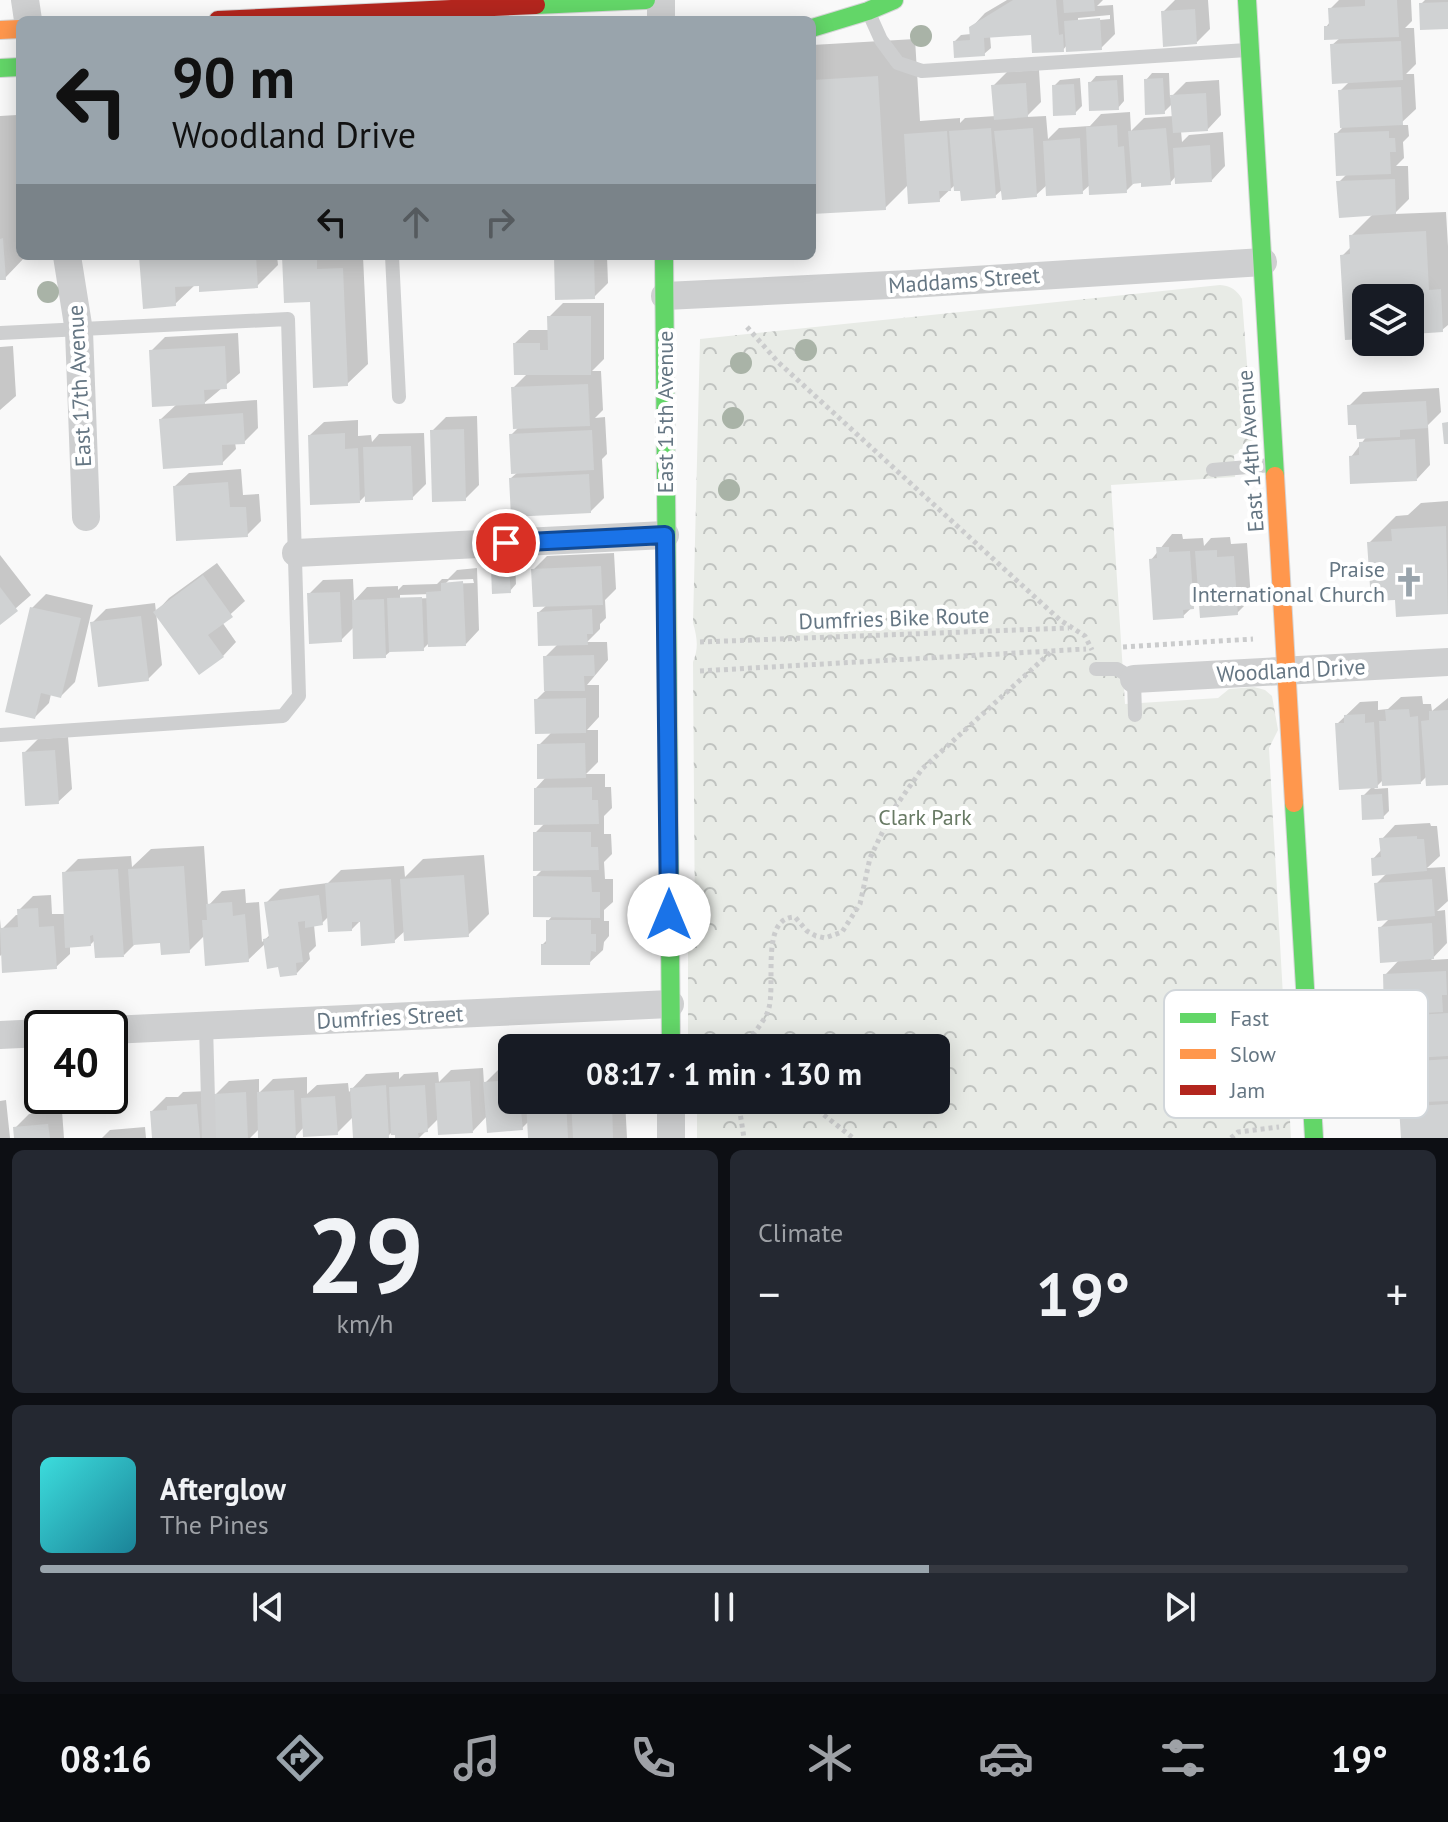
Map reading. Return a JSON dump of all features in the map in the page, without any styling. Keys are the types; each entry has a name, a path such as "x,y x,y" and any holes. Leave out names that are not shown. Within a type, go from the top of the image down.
{"street":[{"path":"229,16 248,9 468,9 646,0"},
{"path":"816,27 894,0"},
{"name":"East 14th Avenue","path":"1247,0 1306,990"},
{"name":"East 17th Avenue","path":"68,260 79,331 86,517"},
{"name":"East 15th Avenue","path":"664,260 671,1034"},
{"name":"Maddams Street","path":"665,296 1263,262"},
{"path":"296,553 665,535"},
{"name":"Woodland Drive","path":"1134,679 1448,662"},
{"name":"Dumfries Street","path":"128,1029 670,1004"},
{"path":"0,1035 24,1034"},
{"path":"671,1114 671,1138"},
{"name":"East 14th Avenue","path":"1313,1118 1314,1138"}],"lane":[{"path":"868,11 881,40 898,63 922,71 1250,50"},
{"path":"392,260 399,397"},
{"path":"0,333 288,319 299,696 283,716 0,735"},
{"path":"1213,470 1275,465"},
{"path":"1096,669 1117,669 1134,679 1135,715"},
{"path":"206,1025 209,1138"}],"path":[{"path":"747,327 778,362 1070,628 1085,636 1092,649 1096,669"},
{"name":"Dumfries Bike Route","path":"667,643 1070,628"},
{"path":"1121,647 1254,639"},
{"path":"667,672 1107,648"},
{"path":"751,1034 768,1011 773,966 772,936 779,923 788,917 795,917 807,931 825,938 842,932 860,904 870,858 893,810 922,769 1052,651"},
{"path":"740,1114 744,1138"},
{"path":"823,1114 853,1138"},
{"path":"1231,1138 1238,1132 1281,1127"}],"green space":[{"name":"Clark Park","path":"1220,285 1238,293 1242,299 1253,443 1234,455 1235,477 1111,485 1125,704 1218,698 1229,689 1254,687 1272,696 1278,730 1269,748 1283,990 1164,990 1164,1118 1290,1118 1291,1138 697,1138 697,1114 950,1114 950,1034 688,1034 688,945 695,932 693,662 697,642 693,623 700,339"}],"building":[{"path":"1013,0 1056,0 1064,52 1032,53 1031,35 984,38 985,56 954,58 953,41 970,40 969,27"},
{"path":"1063,0 1094,0 1095,11 1064,13"},
{"path":"1365,0 1397,0 1399,37 1324,40 1324,26 1329,26 1328,8 1365,6"},
{"path":"1448,2 1448,29 1420,30 1419,3"},
{"path":"1195,9 1197,44 1163,47 1161,11"},
{"path":"1100,18 1102,50 1066,52 1064,21"},
{"path":"1401,41 1403,80 1332,84 1330,44"},
{"path":"878,76 886,210 816,214 816,80"},
{"path":"1163,78 1165,114 1145,115 1144,79"},
{"path":"1117,80 1119,110 1089,111 1088,82"},
{"path":"1026,83 1028,117 994,120 991,85"},
{"path":"1074,84 1076,115 1053,116 1052,85"},
{"path":"1401,87 1403,125 1340,128 1338,90"},
{"path":"1206,93 1208,131 1173,133 1170,95"},
{"path":"1117,125 1118,147 1124,146 1127,193 1089,195 1086,127"},
{"path":"991,128 996,198 961,201 960,191 954,191 949,131"},
{"path":"1033,128 1037,197 1002,200 994,131"},
{"path":"1166,128 1171,185 1141,187 1141,183 1132,184 1128,131"},
{"path":"947,131 951,191 939,191 940,202 908,204 904,134"},
{"path":"1389,131 1389,138 1395,138 1396,152 1390,152 1391,174 1336,176 1334,133"},
{"path":"1080,138 1083,194 1046,196 1043,141"},
{"path":"1210,145 1212,182 1175,184 1173,148"},
{"path":"1395,179 1396,214 1339,218 1336,181"},
{"path":"1426,231 1429,290 1441,289 1443,332 1424,333 1424,284 1352,284 1352,340 1345,340 1340,255 1350,254 1349,235"},
{"path":"3,238 6,280 0,280 0,239"},
{"path":"139,260 256,260 258,288 199,292 199,286 175,287 176,306 143,309"},
{"path":"282,260 317,260 317,269 343,268 348,386 313,388 310,302 284,303"},
{"path":"554,260 594,260 595,299 555,300"},
{"path":"547,316 591,316 591,375 514,375 513,343 540,343 540,350 548,350"},
{"path":"225,346 227,389 204,390 205,404 152,407 149,350"},
{"path":"588,384 590,426 513,429 511,387"},
{"path":"1426,401 1428,428 1400,430 1400,437 1357,439 1356,425 1348,425 1347,405"},
{"path":"243,413 245,444 222,445 223,465 163,469 159,419"},
{"path":"1448,422 1448,444 1444,444 1442,423"},
{"path":"464,429 466,501 432,502 430,430"},
{"path":"592,430 594,470 511,474 509,434"},
{"path":"345,433 345,449 358,448 360,503 310,505 308,435"},
{"path":"1415,439 1417,481 1350,484 1349,456 1359,455 1359,442"},
{"path":"411,446 413,500 365,502 363,447"},
{"path":"589,474 591,513 511,517 509,478"},
{"path":"228,482 230,507 246,507 248,537 176,541 173,486"},
{"name":"Praise International Church","path":"1446,526 1448,614 1396,617 1395,600 1371,601 1367,542 1392,541 1391,529"},
{"path":"1156,547 1169,547 1169,552 1190,551 1194,609 1183,610 1184,618 1153,620 1149,559 1157,558"},
{"path":"1217,550 1217,557 1234,556 1238,615 1200,618 1195,551"},
{"path":"601,566 603,605 533,607 531,569"},
{"path":"491,569 509,569 511,593 492,594"},
{"path":"203,575 233,617 208,635 224,657 199,675 153,612"},
{"path":"463,581 466,646 428,647 426,592 441,591 441,583"},
{"path":"0,587 18,611 0,625"},
{"path":"340,592 342,642 309,644 307,593"},
{"path":"422,597 424,651 389,652 387,598"},
{"path":"384,599 386,658 353,659 352,600"},
{"path":"30,607 81,618 61,698 41,693 35,719 5,712"},
{"path":"592,609 593,634 587,634 588,645 538,646 537,612"},
{"path":"141,616 149,681 98,687 90,622"},
{"path":"594,655 595,676 584,676 585,691 544,691 543,656"},
{"path":"586,698 586,733 535,734 534,699"},
{"path":"1409,709 1410,717 1418,716 1421,784 1382,786 1379,721 1386,721 1385,710"},
{"path":"1448,710 1448,785 1426,786 1421,721 1429,720 1429,711"},
{"path":"1365,714 1365,723 1374,722 1378,788 1339,790 1335,723 1344,723 1344,715"},
{"path":"585,743 586,778 537,779 537,744"},
{"path":"55,750 59,804 25,806 22,752"},
{"path":"592,787 592,800 598,800 599,824 534,825 534,788"},
{"path":"1382,794 1384,819 1362,820 1361,795"},
{"path":"533,832 591,832 591,847 598,847 599,870 533,871"},
{"path":"1417,836 1417,839 1424,839 1427,871 1372,876 1371,858 1381,857 1379,838"},
{"path":"184,866 190,953 161,955 160,943 133,945 128,869"},
{"path":"118,869 124,957 95,958 93,935 90,936 91,946 65,948 62,872"},
{"path":"464,875 469,937 404,941 400,879"},
{"path":"533,876 591,877 592,892 600,892 600,918 533,917"},
{"path":"391,879 395,943 361,946 360,922 352,922 352,931 328,932 325,883"},
{"path":"1432,879 1435,916 1377,921 1374,883"},
{"path":"319,895 323,925 305,928 305,921 298,922 303,962 296,963 297,975 280,977 278,967 267,969 263,939 269,938 264,902"},
{"path":"232,902 233,916 245,914 249,962 205,966 202,920 207,920 206,904"},
{"path":"38,908 39,927 54,926 57,969 2,973 0,928 18,927 17,909"},
{"path":"546,920 591,920 591,934 596,934 596,952 591,951 590,965 541,965 541,944 546,944"},
{"path":"1432,923 1434,959 1380,963 1378,927"},
{"path":"1446,971 1447,995 1442,995 1443,1012 1428,1013 1428,990 1383,990 1383,974"},
{"path":"1448,1013 1448,1056 1428,1057 1428,1014"},
{"path":"1448,1059 1448,1101 1428,1102 1428,1060"},
{"path":"470,1081 473,1133 438,1135 435,1083"},
{"path":"498,1081 498,1114 521,1114 523,1130 487,1133 483,1082"},
{"path":"386,1085 389,1138 353,1138 350,1088"},
{"path":"425,1085 428,1132 418,1133 419,1138 395,1138 391,1135 389,1087"},
{"path":"294,1090 296,1138 258,1138 257,1092"},
{"path":"246,1092 248,1138 215,1138 213,1094"},
{"path":"335,1096 338,1135 303,1137 301,1098"},
{"path":"197,1104 200,1138 152,1138 150,1111 167,1110 167,1106"},
{"path":"1448,1104 1448,1138 1401,1138 1400,1118 1428,1118 1428,1105"},
{"path":"527,1114 567,1114 568,1138 528,1138"},
{"path":"572,1114 612,1114 613,1138 573,1138"},
{"path":"48,1124 50,1138 14,1138 13,1127"}],"traffic: fast":[{"path":"536,5 646,0"},
{"path":"816,27 894,0"},
{"path":"1247,0 1275,476"},
{"path":"0,68 16,67"},
{"path":"664,260 671,1034"},
{"path":"1294,803 1305,990"},
{"path":"1313,1118 1314,1138"}],"traffic: slow":[{"path":"0,30 16,29"},
{"path":"1275,476 1294,803"}],"traffic: jam":[{"path":"303,16 536,5"}],"place":[{"name":"Praise International Church","path":"1409,582"}],"route":[{"path":"506,543 665,535 669,915"}]}
